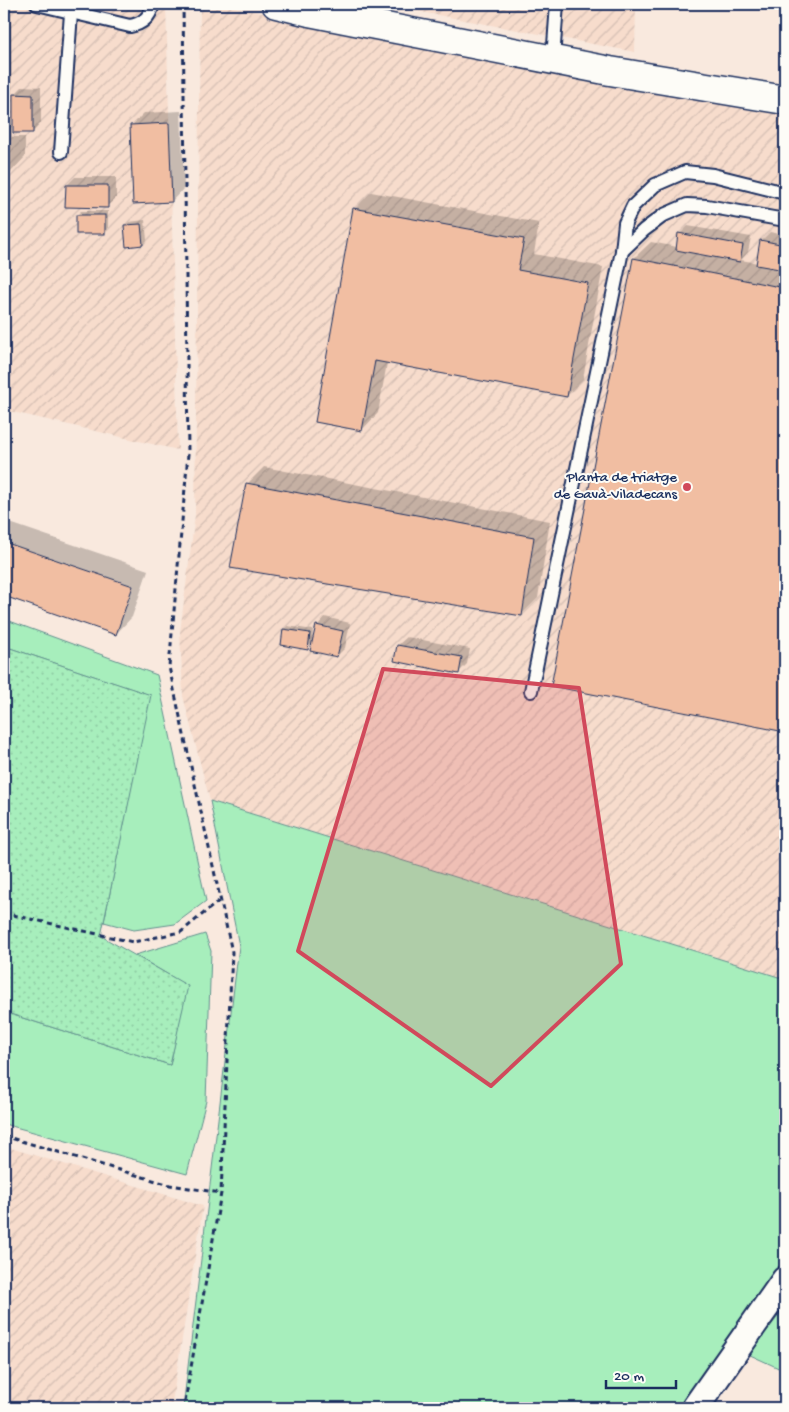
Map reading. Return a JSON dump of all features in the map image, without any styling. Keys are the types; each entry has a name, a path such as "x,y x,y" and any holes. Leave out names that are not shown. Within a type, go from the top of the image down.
{"main road":[{"path":"276,4 610,71 785,100"}],"street":[{"path":"695,1408 785,1280"}],"lane":[{"path":"37,4 130,26 141,24 153,4"},
{"path":"553,59 557,4"},
{"path":"61,152 72,13"},
{"path":"531,691 622,251 624,223 633,206 655,185 685,172 712,175 785,193"},
{"path":"622,251 644,230 664,215 687,205 707,206 785,220"}],"path":[{"path":"183,4 188,454 169,667 232,952 221,1193 184,1408"},
{"path":"4,913 134,942 181,932 220,900"},
{"path":"4,1136 170,1185 221,1193"}],"highlighted area":[{"path":"383,669 579,688 621,964 491,1086 298,951"}],"shaded area":[{"path":"4,4 166,4 178,450 4,410"},
{"path":"200,4 217,4 785,115 785,979 210,801 183,696 180,632 195,515"},
{"path":"411,4 636,4 635,52 411,10"},
{"path":"4,1146 203,1206 171,1408 4,1408"}],"green space":[{"path":"4,619 157,675 206,901 175,924 134,930 104,922 150,695 4,646"},
{"path":"4,646 151,695 101,936 188,986 170,1065 4,1012"},
{"path":"210,801 785,979 785,1262 678,1408 183,1408 239,946"},
{"path":"205,934 211,951 206,1101 187,1174 4,1124 4,1012 170,1065 187,986 135,955"},
{"path":"785,1308 785,1371 748,1354"}],"building":[{"path":"13,94 33,95 33,133 13,133"},
{"path":"169,123 172,202 133,204 130,125"},
{"path":"4,153 9,153 9,175 4,175"},
{"path":"66,185 108,185 108,208 65,207"},
{"path":"353,208 524,239 518,270 588,283 567,397 375,361 362,431 315,422"},
{"path":"76,215 105,215 105,234 76,234"},
{"path":"141,224 143,245 126,247 124,225"},
{"path":"678,233 743,245 740,262 676,250"},
{"path":"760,240 785,245 785,270 756,265"},
{"name":"Planta de triatge de Gavà-Viladecans","path":"633,258 785,288 785,732 551,686"},
{"path":"246,483 534,537 522,616 230,568"},
{"path":"4,542 133,586 116,635 4,596"},
{"path":"316,625 343,631 337,657 310,651"},
{"path":"283,629 310,633 308,650 281,645"},
{"path":"397,645 462,657 459,674 394,661"}],"waterway":[{"path":"776,1275 785,1264"}],"place":[{"name":"Planta de triatge de Gavà-Viladecans","path":"687,487"}]}
